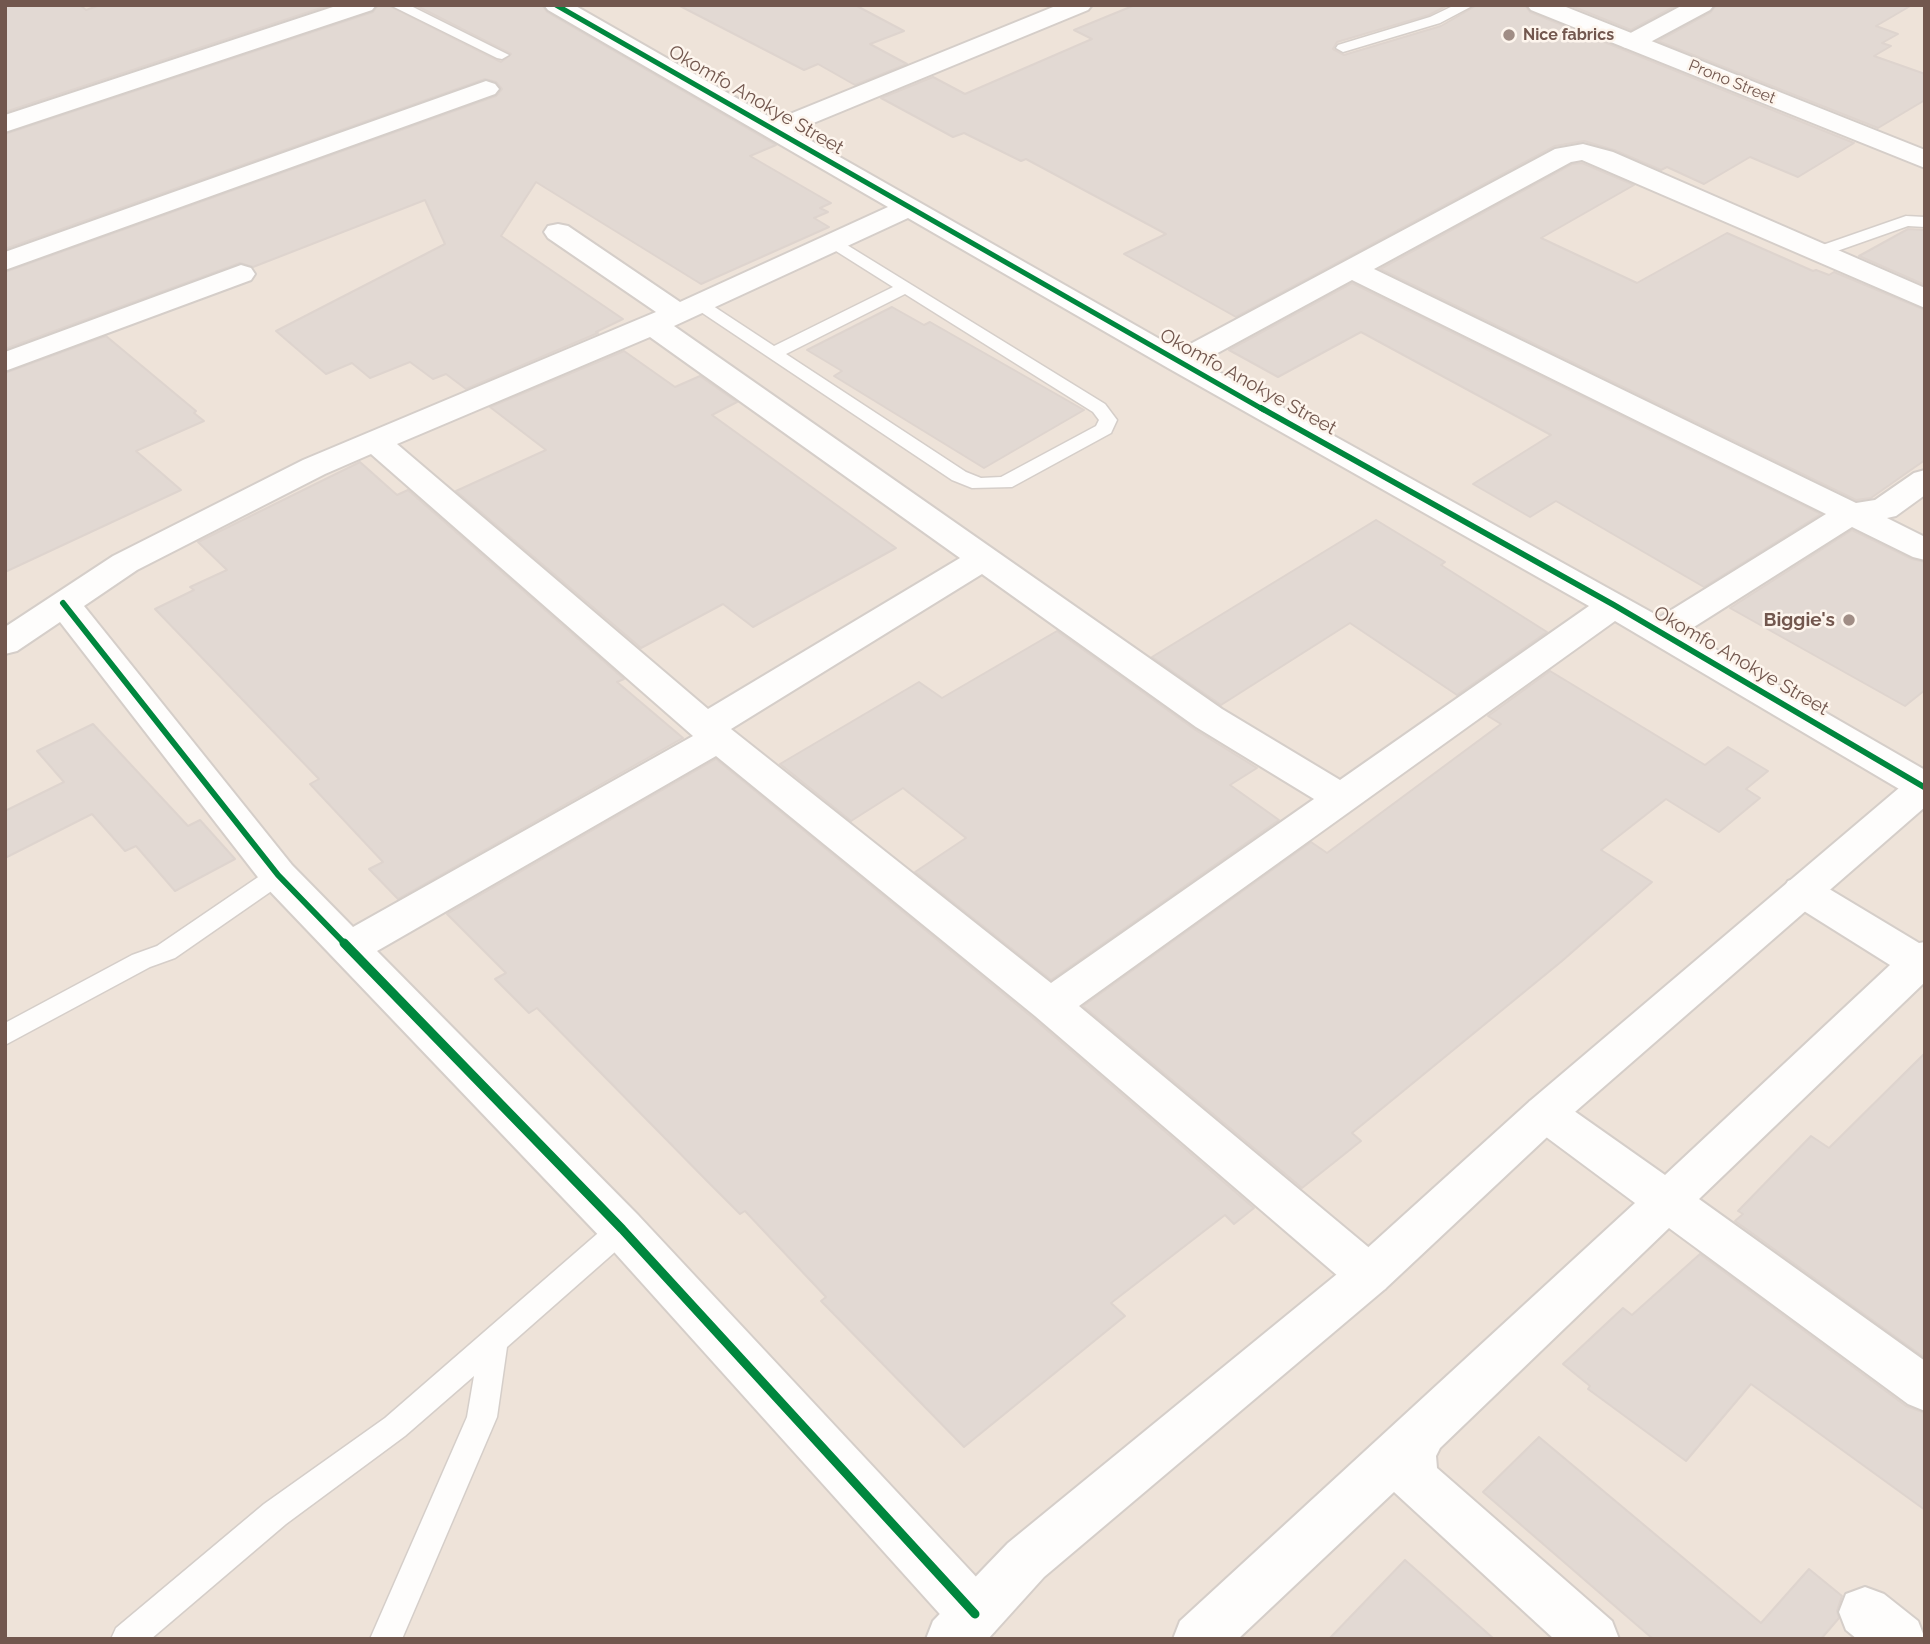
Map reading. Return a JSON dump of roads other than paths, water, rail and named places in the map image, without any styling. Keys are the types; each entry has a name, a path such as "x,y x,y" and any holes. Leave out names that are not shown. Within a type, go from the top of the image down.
{"street":[{"path":"5,124 364,5"},
{"name":"Okomfo Anokye Street","path":"556,5 1179,362 1614,605 1924,786"},
{"path":"775,129 1080,5"},
{"name":"Prono Street","path":"1539,5 1925,160"},
{"path":"1632,42 1702,5"},
{"path":"5,262 486,89"},
{"path":"1179,362 1564,155 1583,152 1604,158 1925,299"},
{"path":"5,643 125,563 314,467 676,314 910,207"},
{"path":"558,232 676,314 982,559 1209,718 1341,798"},
{"path":"1352,269 1925,550"},
{"path":"5,362 242,274"},
{"path":"375,441 712,733 1050,1005 1368,1275"},
{"path":"1660,633 1850,514 1884,509 1925,480"},
{"path":"349,948 712,733 982,559"},
{"path":"63,603 278,875 622,1229 963,1626 1026,1560 1368,1275 1545,1113 1924,786"},
{"path":"1050,1005 1614,605"},
{"path":"1199,1639 1923,962 1802,891"},
{"path":"1545,1113 1925,1389"},
{"path":"1423,1432 1411,1454 1413,1479 1593,1639"}],"lane":[{"path":"397,5 502,55"},
{"path":"1343,48 1435,20 1467,5"},
{"path":"1820,252 1906,221 1925,222"},
{"path":"676,314 773,354 959,476 979,484 1005,483 1104,429 1108,420 1099,408 834,242"},
{"path":"773,354 906,287"},
{"path":"5,1035 141,961 166,951 278,875"},
{"path":"127,1639 275,1514 395,1427 622,1229"},
{"path":"386,1639 482,1417 494,1340"}],"place":[{"name":"Nice fabrics","path":"1509,35"},
{"name":"Biggie's","path":"1849,620"}]}
